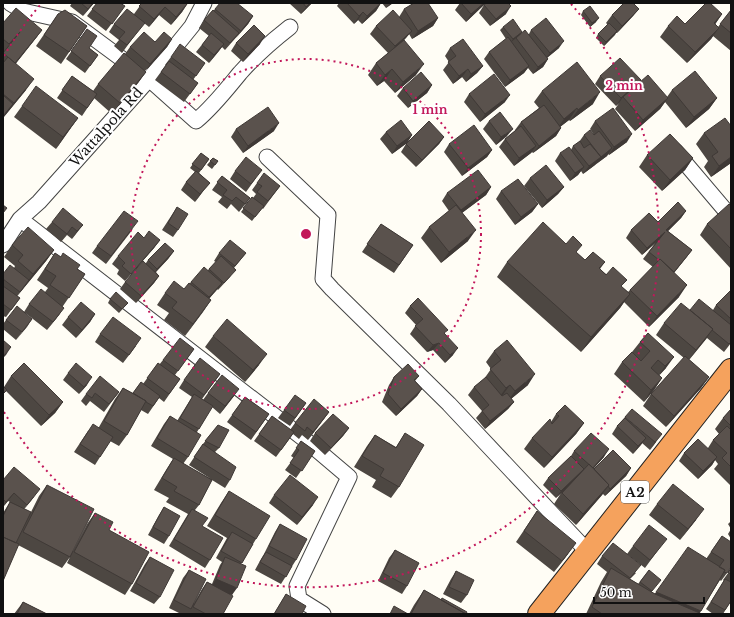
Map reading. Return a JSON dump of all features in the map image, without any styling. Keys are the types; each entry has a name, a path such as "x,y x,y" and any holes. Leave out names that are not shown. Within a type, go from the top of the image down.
{"highway":[{"name":"A2","path":"539,614 730,373"}],"street":[{"path":"10,3 23,11 72,22 149,78 196,121 209,110 257,55 290,27"},
{"name":"Wattalpola Rd","path":"3,246 20,219 39,202 149,78 192,26 204,3"},
{"path":"666,142 731,217"},
{"path":"267,157 328,215 323,279 449,404 588,552"},
{"path":"20,219 303,438 349,476 297,586 299,599 323,614"}],"building":[{"path":"81,3 93,3 88,9"},
{"path":"97,3 120,3 125,6 112,24 92,9"},
{"path":"142,3 187,4 176,17 165,7 154,19 139,6"},
{"path":"220,3 237,3 253,16 241,31 215,9"},
{"path":"303,3 310,3 306,7"},
{"path":"347,3 381,3 367,16 363,12 359,16"},
{"path":"414,3 428,3 438,18 418,31 404,9"},
{"path":"461,3 484,3 471,14"},
{"path":"487,3 508,3 511,6 496,19 484,5"},
{"path":"624,3 633,3 639,9 622,26 612,15"},
{"path":"706,3 710,3 722,14 714,23 719,28 695,52 668,26 677,16 685,24"},
{"path":"590,6 599,18 592,23 583,11"},
{"path":"16,8 42,30 15,63 3,53 20,32 9,44 3,39 3,23"},
{"path":"127,9 145,23 127,45 119,39 125,32 114,24"},
{"path":"65,10 87,26 69,52 44,35 58,14"},
{"path":"213,10 239,33 230,43 204,20"},
{"path":"393,10 412,31 395,46 376,26"},
{"path":"731,10 731,33 720,24"},
{"path":"546,18 564,41 550,53 531,30"},
{"path":"513,19 522,32 513,39 503,27"},
{"path":"609,23 617,31 606,42 598,34"},
{"path":"254,25 265,36 248,54 236,43"},
{"path":"87,29 97,36 89,48 98,55 90,66 71,51"},
{"path":"525,30 548,59 538,67 516,38"},
{"path":"144,32 155,42 164,32 172,39 150,64 130,47"},
{"path":"211,33 224,44 214,55 202,45"},
{"path":"508,37 529,66 510,80 489,52"},
{"path":"463,39 483,66 471,74 468,69 459,76 448,62 456,56 450,48"},
{"path":"404,40 424,64 403,82 392,69 385,75 376,63"},
{"path":"180,44 205,63 196,76 171,57"},
{"path":"124,53 146,72 120,103 98,84"},
{"path":"8,57 34,79 14,103 3,94 3,63"},
{"path":"620,58 641,80 621,98 600,76"},
{"path":"169,61 198,83 190,94 161,72"},
{"path":"577,62 600,92 578,110 577,108 564,119 542,91"},
{"path":"695,71 717,98 694,117 672,90"},
{"path":"421,72 432,85 413,101 403,88"},
{"path":"494,74 510,95 485,114 469,94"},
{"path":"648,75 668,98 643,120 623,97"},
{"path":"72,76 97,94 87,108 62,90"},
{"path":"36,86 78,118 63,137 22,106"},
{"path":"3,95 13,104 3,116"},
{"path":"544,105 561,128 539,146 521,122"},
{"path":"268,107 279,123 248,146 236,129"},
{"path":"613,108 632,134 614,147 595,121"},
{"path":"500,112 513,129 501,137 489,121"},
{"path":"725,118 731,126 731,157 719,166 712,156 718,152 704,133"},
{"path":"401,120 412,135 397,146 386,132"},
{"path":"429,121 444,137 422,160 406,144"},
{"path":"474,125 492,150 468,168 449,144"},
{"path":"521,126 536,146 519,158 505,139"},
{"path":"590,130 594,135 599,131 612,148 601,157 584,135"},
{"path":"670,134 693,158 670,180 647,155"},
{"path":"580,141 584,148 590,144 601,157 589,166 573,146"},
{"path":"569,147 584,167 575,173 560,153"},
{"path":"201,153 209,159 201,170 192,164"},
{"path":"246,157 262,170 251,184 235,171"},
{"path":"213,158 218,161 215,165 210,161"},
{"path":"546,165 564,187 547,200 530,178"},
{"path":"478,170 491,187 461,210 447,193"},
{"path":"196,171 210,183 200,194 186,182"},
{"path":"264,173 280,186 268,201 257,192 262,186 257,183"},
{"path":"222,176 250,198 245,204 236,197 232,201 223,195 227,190 217,182"},
{"path":"518,179 538,204 521,217 501,191"},
{"path":"252,197 264,206 255,217 243,208"},
{"path":"678,202 686,211 666,230 692,250 674,272 660,259 659,260 649,252 665,232 647,248 631,230 649,213 658,222"},
{"path":"729,204 731,206 731,249 707,224"},
{"path":"3,205 7,208 3,213"},
{"path":"456,205 476,230 449,252 429,227"},
{"path":"177,207 188,214 178,230 168,223"},
{"path":"63,208 83,225 77,231 72,227 67,234 52,222"},
{"path":"124,211 138,221 111,256 97,246"},
{"path":"543,222 566,244 573,236 582,245 576,252 585,260 593,252 605,262 599,268 606,275 613,267 627,280 621,286 630,294 591,337 507,262"},
{"path":"381,224 413,245 399,265 367,244"},
{"path":"28,227 54,250 33,274 18,261 23,255 12,245"},
{"path":"149,231 160,240 131,274 122,266 125,263 118,256 138,232 144,238"},
{"path":"230,240 246,253 235,266 219,253"},
{"path":"165,243 174,251 157,269 148,260"},
{"path":"55,253 61,257 63,253 80,265 77,269 85,274 69,298 50,285 56,276 45,269"},
{"path":"221,256 236,270 224,283 209,269"},
{"path":"660,259 687,285 657,316 630,290"},
{"path":"143,261 159,276 141,296 125,282"},
{"path":"10,265 29,280 20,292 3,279 3,274"},
{"path":"204,267 222,283 209,297 191,282"},
{"path":"174,281 184,289 189,283 211,300 193,324 172,308 177,302 165,293"},
{"path":"3,286 20,298 11,310 3,304"},
{"path":"41,289 64,308 53,322 29,304"},
{"path":"730,291 731,292 731,319 716,305"},
{"path":"116,292 128,303 122,309 110,299"},
{"path":"418,298 448,330 444,333 458,348 450,355 439,343 433,345 415,326 423,319 410,306"},
{"path":"699,299 731,325 731,342 729,344 690,310"},
{"path":"81,302 95,314 82,330 68,317"},
{"path":"681,303 713,329 696,350 664,323"},
{"path":"17,306 32,319 22,332 6,320"},
{"path":"113,317 141,338 129,355 100,334"},
{"path":"227,319 267,354 253,370 213,336"},
{"path":"648,333 674,357 665,366 658,360 651,368 662,378 651,390 622,362 632,352 641,361 650,351 640,342"},
{"path":"180,338 194,349 178,371 163,360"},
{"path":"3,340 11,347 3,356"},
{"path":"507,340 535,374 515,391 510,385 506,388 490,369 501,360 494,351"},
{"path":"685,356 709,377 674,416 651,394"},
{"path":"200,358 220,374 204,395 184,380"},
{"path":"24,363 63,402 49,415 11,376"},
{"path":"76,363 92,377 84,387 68,373"},
{"path":"158,363 180,379 169,394 147,378"},
{"path":"408,364 419,376 414,380 422,389 401,409 388,394 394,377"},
{"path":"222,375 239,389 225,406 208,393"},
{"path":"100,376 119,392 109,404 95,393 92,398 86,394"},
{"path":"486,377 502,396 507,393 514,402 490,421 482,411 489,405 474,387"},
{"path":"141,382 160,396 153,406 133,393"},
{"path":"3,386 7,390 3,394"},
{"path":"123,388 146,401 127,435 104,421"},
{"path":"194,394 213,406 199,429 180,418"},
{"path":"295,395 306,403 295,418 284,410"},
{"path":"245,397 269,414 256,432 232,415"},
{"path":"314,399 329,412 313,432 307,427 305,431 295,423"},
{"path":"565,405 584,423 552,457 532,438 550,419 552,424 559,416 556,414"},
{"path":"632,409 662,434 655,442 625,417"},
{"path":"731,409 731,426 723,418"},
{"path":"333,414 349,428 331,448 315,433"},
{"path":"170,416 201,435 188,457 157,438"},
{"path":"272,416 294,432 281,450 259,434"},
{"path":"625,418 646,438 638,446 617,426"},
{"path":"93,424 113,437 100,457 80,444"},
{"path":"218,425 229,430 219,448 205,441"},
{"path":"727,426 731,430 731,467 722,458 727,453 713,440"},
{"path":"405,433 424,445 399,487 380,476 384,469 362,456 375,435 396,448"},
{"path":"591,433 609,449 593,468 574,451"},
{"path":"698,439 717,457 703,471 684,453"},
{"path":"301,441 315,451 302,471 290,463 299,450 296,448"},
{"path":"203,444 236,467 230,480 194,457"},
{"path":"613,450 631,468 610,489 608,486 609,485 594,469"},
{"path":"571,456 584,469 561,491 548,478"},
{"path":"174,458 212,480 199,505 174,491 177,487 162,478"},
{"path":"589,464 609,485 583,514 562,493"},
{"path":"14,467 40,489 27,505 14,493 6,502 3,499 3,480"},
{"path":"290,475 318,497 302,517 274,495"},
{"path":"673,484 704,509 688,529 657,504"},
{"path":"47,485 94,509 70,557 23,532"},
{"path":"229,491 270,516 256,539 215,515"},
{"path":"10,502 31,512 16,543 3,537 3,516"},
{"path":"164,507 180,516 169,536 153,527"},
{"path":"192,509 208,518 202,526 223,538 210,560 174,539"},
{"path":"537,511 576,543 562,561 524,531"},
{"path":"95,513 113,522 109,530 149,552 132,584 74,552"},
{"path":"280,524 307,539 296,560 269,546"},
{"path":"649,525 667,539 650,560 633,546"},
{"path":"232,532 253,544 242,563 221,551"},
{"path":"722,536 731,542 731,567 727,573 719,567 724,560 711,552"},
{"path":"3,537 19,544 3,581"},
{"path":"613,543 641,565 630,578 602,556"},
{"path":"688,547 725,570 701,611 656,592"},
{"path":"395,550 419,563 407,586 383,573"},
{"path":"266,552 292,566 286,577 260,562"},
{"path":"150,557 174,570 160,597 136,583"},
{"path":"225,557 246,566 237,588 216,579"},
{"path":"611,568 655,594 702,614 602,614 592,607"},
{"path":"189,570 206,579 191,609 174,600"},
{"path":"649,570 661,580 652,591 640,582"},
{"path":"456,571 474,580 467,595 449,587"},
{"path":"725,579 731,582 731,601 725,610 711,602"},
{"path":"207,582 233,596 223,614 206,614 193,607"},
{"path":"424,590 466,614 411,614"},
{"path":"286,594 306,606 302,614 274,614"},
{"path":"442,598 467,612 466,614 441,600"},
{"path":"23,602 47,614 17,614"},
{"path":"394,606 408,614 390,614"}]}
